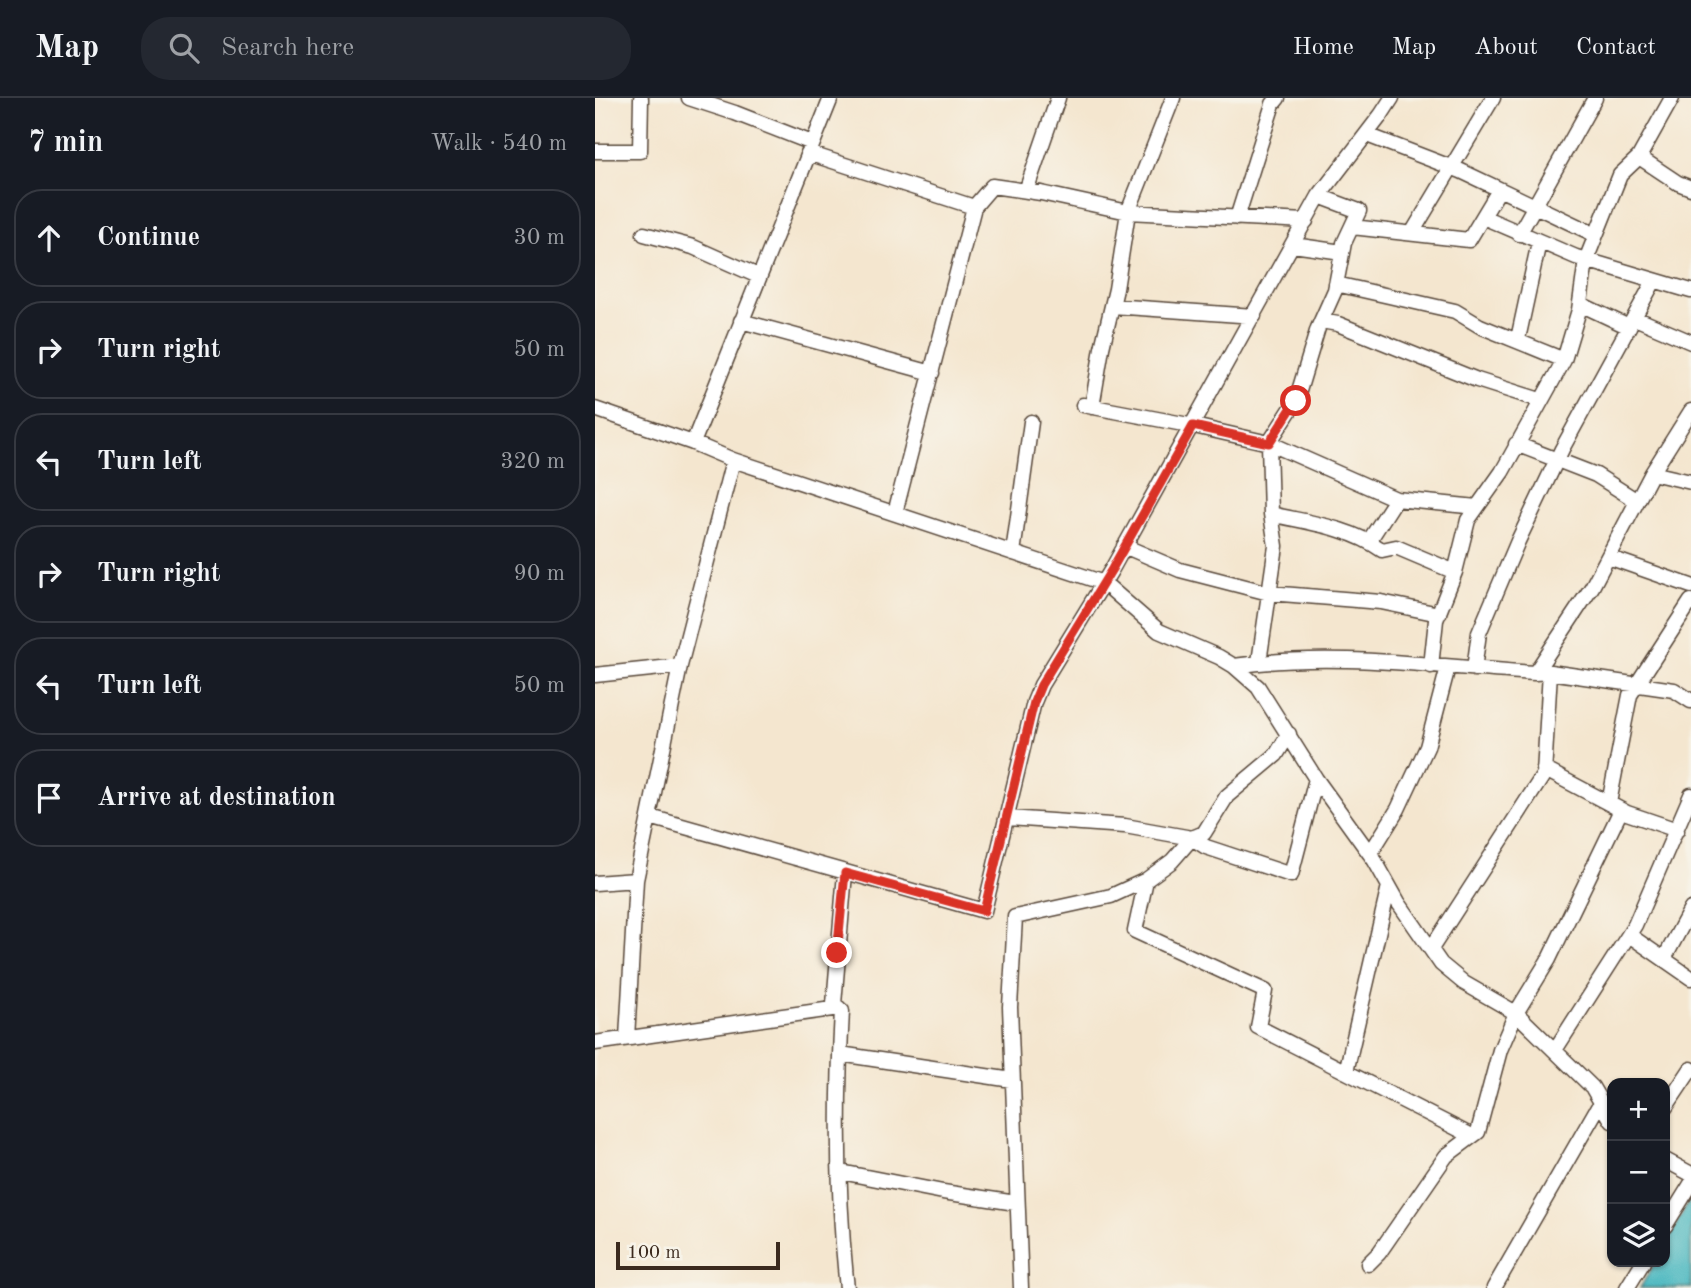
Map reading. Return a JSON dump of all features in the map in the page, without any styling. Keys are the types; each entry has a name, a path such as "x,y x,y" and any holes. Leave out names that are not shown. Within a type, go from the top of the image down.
{"street":[{"path":"595,151 640,151 641,98"},
{"path":"689,98 736,113 810,148 974,206"},
{"path":"693,443 831,98"},
{"path":"1026,191 1058,98"},
{"path":"1173,98 1128,212 1112,306 1087,406 1269,443 1396,499 1477,508"},
{"path":"1237,218 1273,104 1278,98"},
{"path":"650,817 786,853 845,873 984,911 1037,694 1193,426 1319,196 1392,98"},
{"path":"1412,233 1493,98"},
{"path":"1519,234 1595,98"},
{"path":"1431,666 1439,614 1455,572 1468,520 1502,472 1564,360 1580,304 1586,260 1620,174 1639,157 1672,98"},
{"path":"1367,135 1461,171 1596,235"},
{"path":"1639,157 1678,183 1691,188"},
{"path":"895,513 974,206 992,186 1128,212 1306,221"},
{"path":"1352,227 1469,240 1499,190"},
{"path":"1259,662 1276,546 1271,514 1269,443 1296,401 1321,321 1336,284 1342,252 1359,211 1319,196"},
{"path":"1483,217 1586,260 1691,291"},
{"path":"644,234 693,247 758,276"},
{"path":"1518,340 1539,242"},
{"path":"1293,244 1342,252"},
{"path":"1474,669 1479,632 1518,541 1556,460 1654,282"},
{"path":"1336,284 1455,311 1481,326 1564,360"},
{"path":"1580,304 1691,342"},
{"path":"1112,306 1254,316"},
{"path":"741,321 932,373"},
{"path":"1321,321 1338,324 1476,380 1540,400"},
{"path":"595,409 733,460 1104,583 1159,631 1234,666 1258,687 1316,779 1370,854 1441,964 1464,983 1516,1013 1592,1087 1607,1112"},
{"path":"1431,949 1544,774 1543,673 1637,501 1691,411"},
{"path":"1013,553 1031,422"},
{"path":"1516,444 1596,475 1637,501"},
{"path":"627,1038 636,880 680,666 733,460"},
{"path":"1653,473 1691,482"},
{"path":"1369,541 1396,499"},
{"path":"1271,514 1340,529 1369,541 1382,550 1396,547 1455,572"},
{"path":"1124,546 1180,570 1269,593 1381,602 1439,614"},
{"path":"1608,557 1691,586"},
{"path":"1368,1264 1379,1253 1446,1156 1478,1132 1500,1051 1516,1013 1549,959 1615,807 1630,695 1691,601"},
{"path":"1234,666 1259,662 1349,661 1543,673 1674,690 1691,701"},
{"path":"595,675 680,666"},
{"path":"1370,854 1398,809 1427,747 1448,667"},
{"path":"1021,1288 1010,1007 1015,917 1111,896 1146,880 1172,861 1192,838 1204,832 1227,796 1276,755 1289,734"},
{"path":"1544,769 1615,807 1677,830"},
{"path":"1008,818 1125,826 1192,838 1206,847 1291,875 1316,779"},
{"path":"1555,1051 1629,934 1691,795"},
{"path":"845,873 834,1004 842,1011 842,1225 848,1288"},
{"path":"595,883 636,880"},
{"path":"1146,880 1135,931 1265,991 1258,1027 1472,1136"},
{"path":"1346,1072 1389,886"},
{"path":"1664,959 1691,909"},
{"path":"1629,934 1691,978"},
{"path":"595,1043 839,1008"},
{"path":"840,1054 1012,1080"},
{"path":"1670,1100 1691,1069"},
{"path":"1494,1288 1601,1102"},
{"path":"1670,1163 1691,1174"},
{"path":"841,1172 1016,1203"},
{"path":"1670,1218 1691,1184"},
{"path":"1627,1288 1640,1267"}],"water":[{"path":"1691,1197 1691,1288 1640,1288 1652,1267 1670,1267 1670,1235"}],"route":[{"path":"837,953 845,873 984,911 1034,702 1041,685 1104,583 1193,426 1269,443 1296,401"}]}
